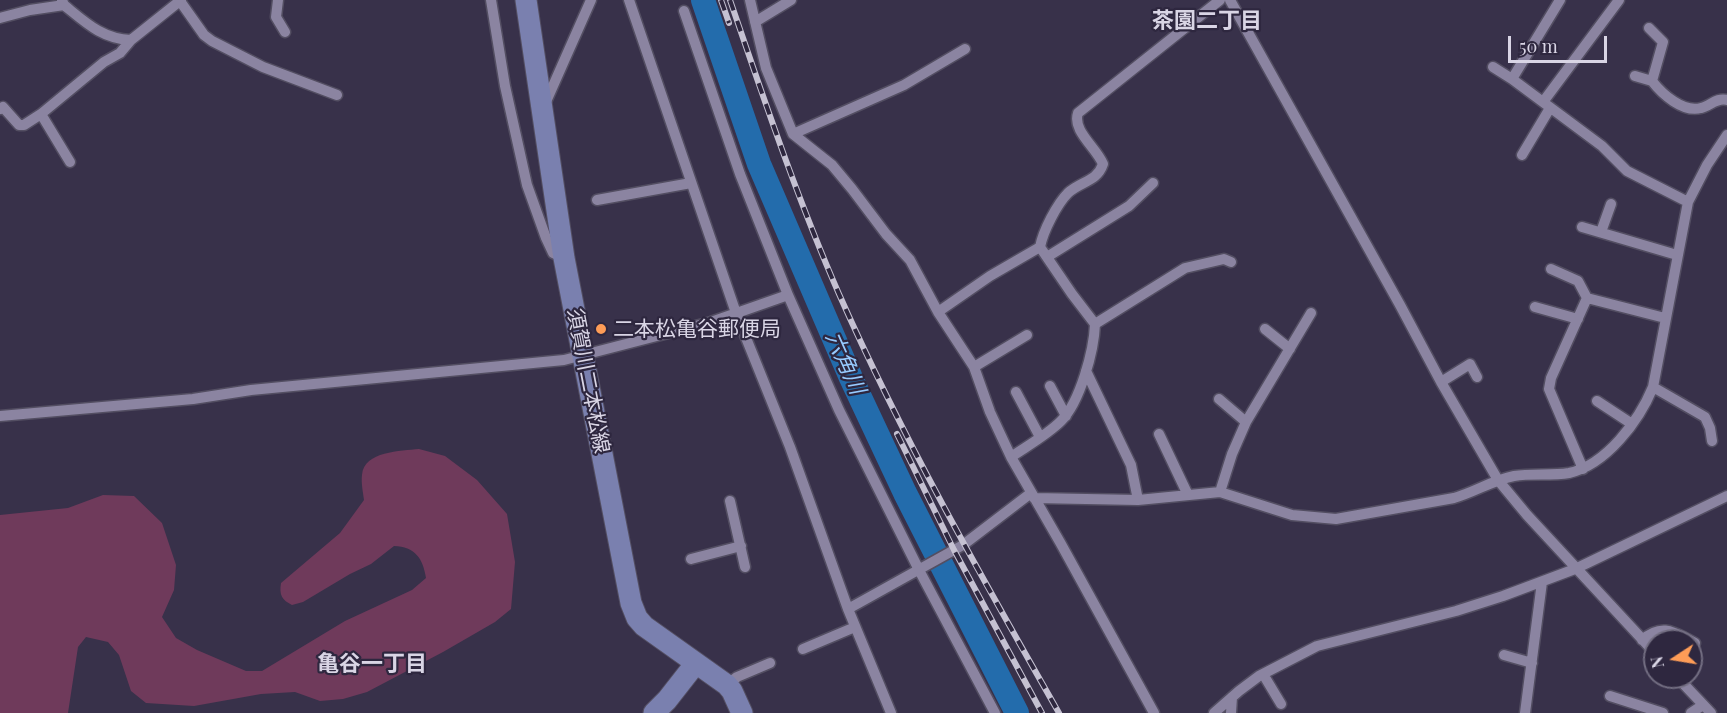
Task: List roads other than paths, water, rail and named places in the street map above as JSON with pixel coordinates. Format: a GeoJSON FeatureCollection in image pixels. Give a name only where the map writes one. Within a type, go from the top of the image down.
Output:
{"type":"FeatureCollection","features":[{"type":"Feature","properties":{"kind":"main road","name":"須賀川二本松線"},"geometry":{"type":"LineString","coordinates":[[526,0],[564,258],[631,603],[644,626],[728,685],[742,713]]}},
{"type":"Feature","properties":{"kind":"main road"},"geometry":{"type":"LineString","coordinates":[[654,713],[696,663]]}},
{"type":"Feature","properties":{"kind":"street"},"geometry":{"type":"LineString","coordinates":[[0,109],[3,107],[19,125],[24,125],[41,114],[104,62],[120,53],[131,40],[181,0],[204,34],[212,41],[263,68],[337,95]]}},
{"type":"Feature","properties":{"kind":"street"},"geometry":{"type":"LineString","coordinates":[[278,0],[276,17],[285,32]]}},
{"type":"Feature","properties":{"kind":"street"},"geometry":{"type":"LineString","coordinates":[[491,0],[505,86],[527,185],[553,253],[564,258]]}},
{"type":"Feature","properties":{"kind":"street"},"geometry":{"type":"LineString","coordinates":[[543,107],[591,0]]}},
{"type":"Feature","properties":{"kind":"street"},"geometry":{"type":"LineString","coordinates":[[629,0],[736,313],[790,447],[848,609],[891,713]]}},
{"type":"Feature","properties":{"kind":"street"},"geometry":{"type":"LineString","coordinates":[[750,0],[766,68],[793,134],[832,165],[886,234],[910,260],[938,312],[974,367],[990,412],[1011,457],[1062,543],[1154,713]]}},
{"type":"Feature","properties":{"kind":"street"},"geometry":{"type":"LineString","coordinates":[[754,22],[791,0]]}},
{"type":"Feature","properties":{"kind":"street"},"geometry":{"type":"LineString","coordinates":[[1011,457],[1060,423],[1066,416],[1079,390],[1094,346],[1095,324],[1040,247],[1042,235],[1068,193],[1100,173],[1103,164],[1077,125],[1078,113],[1220,0]]}},
{"type":"Feature","properties":{"kind":"street"},"geometry":{"type":"LineString","coordinates":[[1230,0],[1441,382],[1498,480],[1575,569],[1642,640]]}},
{"type":"Feature","properties":{"kind":"street"},"geometry":{"type":"LineString","coordinates":[[1512,79],[1560,0]]}},
{"type":"Feature","properties":{"kind":"street"},"geometry":{"type":"LineString","coordinates":[[1522,155],[1547,105],[1619,0]]}},
{"type":"Feature","properties":{"kind":"street"},"geometry":{"type":"LineString","coordinates":[[0,18],[63,3],[93,29],[114,38],[131,40]]}},
{"type":"Feature","properties":{"kind":"street"},"geometry":{"type":"LineString","coordinates":[[684,11],[740,174],[788,295],[839,410],[919,570],[995,713]]}},
{"type":"Feature","properties":{"kind":"street"},"geometry":{"type":"LineString","coordinates":[[1649,28],[1663,42],[1652,81]]}},
{"type":"Feature","properties":{"kind":"street"},"geometry":{"type":"LineString","coordinates":[[793,134],[904,85],[965,49]]}},
{"type":"Feature","properties":{"kind":"street"},"geometry":{"type":"LineString","coordinates":[[1493,68],[1512,79],[1602,146],[1627,171],[1688,202]]}},
{"type":"Feature","properties":{"kind":"street"},"geometry":{"type":"LineString","coordinates":[[1635,76],[1652,81],[1667,96],[1690,108],[1700,109],[1721,98],[1727,100]]}},
{"type":"Feature","properties":{"kind":"street"},"geometry":{"type":"LineString","coordinates":[[41,114],[70,162]]}},
{"type":"Feature","properties":{"kind":"street"},"geometry":{"type":"LineString","coordinates":[[848,609],[970,540],[1033,495],[1138,500],[1220,492],[1292,515],[1336,519],[1454,498],[1498,480],[1528,474],[1567,473],[1583,469],[1604,455],[1632,424],[1653,387],[1688,202],[1707,165],[1727,135]]}},
{"type":"Feature","properties":{"kind":"street"},"geometry":{"type":"LineString","coordinates":[[597,200],[691,183]]}},
{"type":"Feature","properties":{"kind":"street"},"geometry":{"type":"LineString","coordinates":[[1047,257],[1129,206],[1153,183]]}},
{"type":"Feature","properties":{"kind":"street"},"geometry":{"type":"LineString","coordinates":[[1601,232],[1611,204]]}},
{"type":"Feature","properties":{"kind":"street"},"geometry":{"type":"LineString","coordinates":[[1582,227],[1677,255]]}},
{"type":"Feature","properties":{"kind":"street"},"geometry":{"type":"LineString","coordinates":[[938,312],[990,276],[1040,247]]}},
{"type":"Feature","properties":{"kind":"street"},"geometry":{"type":"LineString","coordinates":[[1095,324],[1185,268],[1224,259],[1232,262]]}},
{"type":"Feature","properties":{"kind":"street"},"geometry":{"type":"LineString","coordinates":[[1551,269],[1578,281],[1587,298],[1665,318]]}},
{"type":"Feature","properties":{"kind":"street"},"geometry":{"type":"LineString","coordinates":[[0,416],[193,399],[251,390],[564,360],[711,322],[788,295]]}},
{"type":"Feature","properties":{"kind":"street"},"geometry":{"type":"LineString","coordinates":[[1583,469],[1549,389],[1551,378],[1587,298]]}},
{"type":"Feature","properties":{"kind":"street"},"geometry":{"type":"LineString","coordinates":[[1535,307],[1578,319]]}},
{"type":"Feature","properties":{"kind":"street"},"geometry":{"type":"LineString","coordinates":[[1220,492],[1232,454],[1246,422],[1311,313]]}},
{"type":"Feature","properties":{"kind":"street"},"geometry":{"type":"LineString","coordinates":[[1265,329],[1290,349]]}},
{"type":"Feature","properties":{"kind":"street"},"geometry":{"type":"LineString","coordinates":[[974,367],[1027,335]]}},
{"type":"Feature","properties":{"kind":"street"},"geometry":{"type":"LineString","coordinates":[[1441,382],[1470,364],[1477,377]]}},
{"type":"Feature","properties":{"kind":"street"},"geometry":{"type":"LineString","coordinates":[[1086,371],[1131,465],[1138,500]]}},
{"type":"Feature","properties":{"kind":"street"},"geometry":{"type":"LineString","coordinates":[[1050,386],[1066,416]]}},
{"type":"Feature","properties":{"kind":"street"},"geometry":{"type":"LineString","coordinates":[[1653,387],[1705,417],[1712,441]]}},
{"type":"Feature","properties":{"kind":"street"},"geometry":{"type":"LineString","coordinates":[[1016,392],[1040,436]]}},
{"type":"Feature","properties":{"kind":"street"},"geometry":{"type":"LineString","coordinates":[[1219,399],[1246,422]]}},
{"type":"Feature","properties":{"kind":"street"},"geometry":{"type":"LineString","coordinates":[[1597,401],[1632,424]]}},
{"type":"Feature","properties":{"kind":"street"},"geometry":{"type":"LineString","coordinates":[[1159,434],[1188,495]]}},
{"type":"Feature","properties":{"kind":"street"},"geometry":{"type":"LineString","coordinates":[[1214,713],[1263,674],[1317,646],[1456,611],[1542,582],[1575,569],[1727,496]]}},
{"type":"Feature","properties":{"kind":"street"},"geometry":{"type":"LineString","coordinates":[[730,501],[745,567]]}},
{"type":"Feature","properties":{"kind":"street"},"geometry":{"type":"LineString","coordinates":[[691,559],[741,546]]}},
{"type":"Feature","properties":{"kind":"street"},"geometry":{"type":"LineString","coordinates":[[1525,713],[1542,582]]}},
{"type":"Feature","properties":{"kind":"street"},"geometry":{"type":"LineString","coordinates":[[803,649],[855,627]]}},
{"type":"Feature","properties":{"kind":"street"},"geometry":{"type":"LineString","coordinates":[[1504,655],[1532,663]]}},
{"type":"Feature","properties":{"kind":"street"},"geometry":{"type":"LineString","coordinates":[[728,685],[737,677],[770,663]]}},
{"type":"Feature","properties":{"kind":"street"},"geometry":{"type":"LineString","coordinates":[[1263,674],[1281,704]]}},
{"type":"Feature","properties":{"kind":"street"},"geometry":{"type":"LineString","coordinates":[[1688,689],[1707,709],[1691,713]]}},
{"type":"Feature","properties":{"kind":"street"},"geometry":{"type":"LineString","coordinates":[[1610,696],[1663,713]]}},
{"type":"Feature","properties":{"kind":"street"},"geometry":{"type":"LineString","coordinates":[[1231,713],[1232,697]]}},
{"type":"Feature","properties":{"kind":"waterway","name":"六角川"},"geometry":{"type":"LineString","coordinates":[[703,0],[759,164],[851,378],[905,493],[1017,713]]}},
{"type":"Feature","properties":{"kind":"railway"},"geometry":{"type":"LineString","coordinates":[[721,0],[729,23]]}},
{"type":"Feature","properties":{"kind":"railway"},"geometry":{"type":"LineString","coordinates":[[730,0],[809,221],[839,294],[916,454],[1059,713]]}},
{"type":"Feature","properties":{"kind":"railway"},"geometry":{"type":"LineString","coordinates":[[897,434],[954,550],[1042,713]]}},
{"type":"Feature","properties":{"kind":"place","name":"二本松亀谷郵便局"},"geometry":{"type":"Point","coordinates":[601,329]}},
{"type":"Feature","properties":{"kind":"district","name":"茶園二丁目"},"geometry":{"type":"Point","coordinates":[1207,21]}},
{"type":"Feature","properties":{"kind":"district","name":"亀谷一丁目"},"geometry":{"type":"Point","coordinates":[372,664]}}]}
